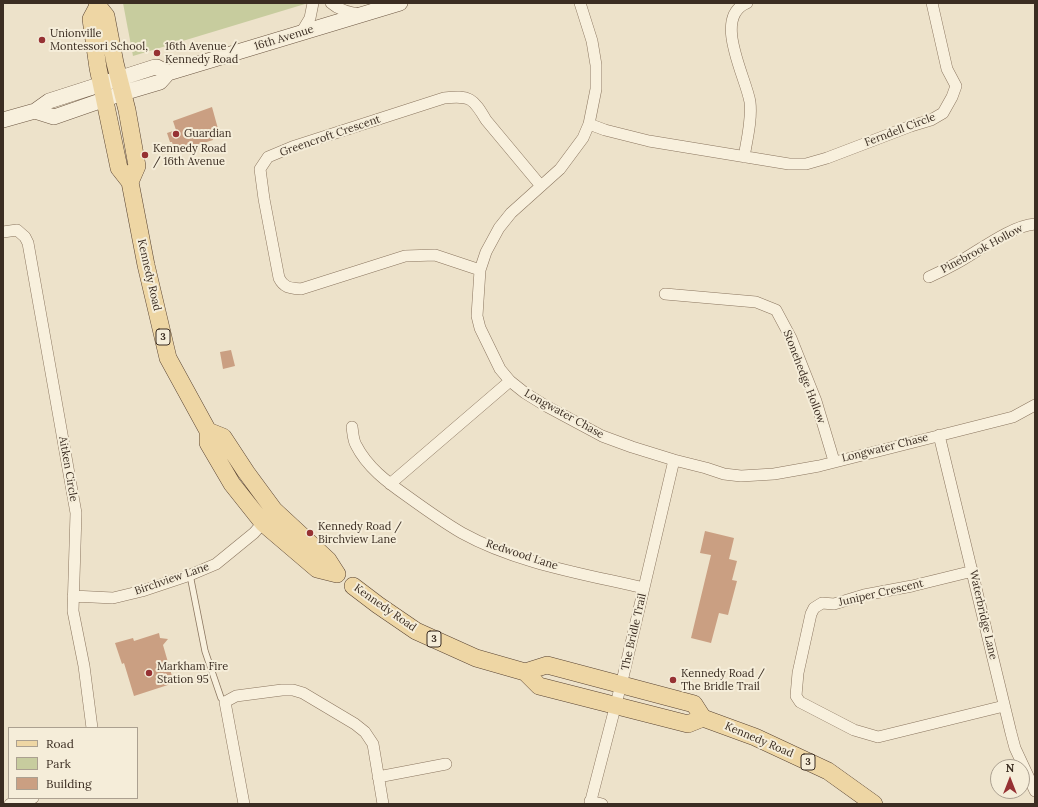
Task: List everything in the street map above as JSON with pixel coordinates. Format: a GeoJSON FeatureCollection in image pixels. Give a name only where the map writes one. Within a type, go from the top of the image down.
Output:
{"type":"FeatureCollection","features":[{"type":"Feature","properties":{"kind":"main road","name":"16th Avenue"},"geometry":{"type":"LineString","coordinates":[[3,120],[35,111],[49,101],[103,92],[121,85],[160,82],[168,73],[400,3]]}},
{"type":"Feature","properties":{"kind":"main road","name":"Kennedy Road"},"geometry":{"type":"LineString","coordinates":[[97,4],[106,16],[137,166],[130,182]]}},
{"type":"Feature","properties":{"kind":"main road","name":"Kennedy Road"},"geometry":{"type":"LineString","coordinates":[[97,4],[91,19],[98,68],[119,168],[130,182],[146,265],[168,358],[208,431],[208,443],[232,484],[263,523],[317,569],[337,574]]}},
{"type":"Feature","properties":{"kind":"main road","name":"Kennedy Road"},"geometry":{"type":"LineString","coordinates":[[208,431],[223,437],[274,510],[328,560],[337,574],[378,605],[416,630],[476,658],[525,672],[539,686],[688,724],[703,718],[755,736],[828,772],[874,804]]}},
{"type":"Feature","properties":{"kind":"main road"},"geometry":{"type":"LineString","coordinates":[[525,672],[547,665],[694,704],[703,718]]}},
{"type":"Feature","properties":{"kind":"street"},"geometry":{"type":"LineString","coordinates":[[301,33],[310,18],[313,3]]}},
{"type":"Feature","properties":{"kind":"street"},"geometry":{"type":"LineString","coordinates":[[331,3],[337,8],[352,13],[364,14]]}},
{"type":"Feature","properties":{"kind":"street","name":"Longwater Chase"},"geometry":{"type":"LineString","coordinates":[[580,3],[592,41],[596,65],[596,89],[589,124],[583,138],[560,170],[511,213],[498,228],[486,252],[480,270],[477,316],[480,328],[500,369],[510,381],[525,394],[602,436],[674,460],[724,474],[744,476],[779,473],[819,466],[1013,417],[1035,405]]}},
{"type":"Feature","properties":{"kind":"street"},"geometry":{"type":"LineString","coordinates":[[744,157],[749,127],[750,103],[746,85],[733,49],[732,16],[738,8],[747,3]]}},
{"type":"Feature","properties":{"kind":"street","name":"Ferndell Circle"},"geometry":{"type":"LineString","coordinates":[[589,124],[605,130],[649,141],[789,164],[806,164],[827,158],[911,126],[931,120],[943,113],[956,86],[947,69],[932,3]]}},
{"type":"Feature","properties":{"kind":"street","name":"Greencroft Crescent"},"geometry":{"type":"LineString","coordinates":[[480,270],[435,255],[405,256],[372,268],[330,279],[301,289],[290,288],[282,284],[279,278],[264,199],[260,169],[268,158],[292,148],[444,98],[465,97],[471,100],[478,108],[486,120],[541,186]]}},
{"type":"Feature","properties":{"kind":"street","name":"Pinebrook Hollow"},"geometry":{"type":"LineString","coordinates":[[929,278],[958,263],[1017,228],[1035,224]]}},
{"type":"Feature","properties":{"kind":"street","name":"Aitken Circle"},"geometry":{"type":"LineString","coordinates":[[3,232],[8,230],[17,230],[25,236],[28,242],[76,513],[73,610],[84,666],[92,727]]}},
{"type":"Feature","properties":{"kind":"street","name":"Stonehedge Hollow"},"geometry":{"type":"LineString","coordinates":[[665,294],[756,302],[776,310],[792,338],[816,401],[834,461]]}},
{"type":"Feature","properties":{"kind":"street"},"geometry":{"type":"LineString","coordinates":[[390,484],[510,381]]}},
{"type":"Feature","properties":{"kind":"street","name":"Redwood Lane"},"geometry":{"type":"LineString","coordinates":[[352,427],[355,444],[377,473],[428,512],[462,533],[496,549],[531,560],[644,588]]}},
{"type":"Feature","properties":{"kind":"street","name":"Waterbridge Lane"},"geometry":{"type":"LineString","coordinates":[[939,435],[1015,748],[1035,791]]}},
{"type":"Feature","properties":{"kind":"street","name":"The Bridle Trail"},"geometry":{"type":"LineString","coordinates":[[590,802],[621,685],[674,460]]}},
{"type":"Feature","properties":{"kind":"street","name":"Birchview Lane"},"geometry":{"type":"LineString","coordinates":[[73,596],[113,598],[142,591],[190,575],[216,564],[254,534],[274,510]]}},
{"type":"Feature","properties":{"kind":"street","name":"Juniper Crescent"},"geometry":{"type":"LineString","coordinates":[[972,571],[912,586],[864,595],[834,604],[822,603],[814,608],[811,614],[798,673],[796,696],[800,702],[854,730],[878,736],[1004,706]]}},
{"type":"Feature","properties":{"kind":"street"},"geometry":{"type":"LineString","coordinates":[[244,804],[225,702],[236,696],[282,690],[293,690],[303,693],[355,724],[365,732],[373,744],[383,804]]}},
{"type":"Feature","properties":{"kind":"street"},"geometry":{"type":"LineString","coordinates":[[378,777],[446,764]]}},
{"type":"Feature","properties":{"kind":"street"},"geometry":{"type":"LineString","coordinates":[[10,804],[29,799]]}},
{"type":"Feature","properties":{"kind":"street"},"geometry":{"type":"LineString","coordinates":[[590,802],[602,804]]}},
{"type":"Feature","properties":{"kind":"lane"},"geometry":{"type":"LineString","coordinates":[[190,575],[205,652],[221,698],[225,702]]}},
{"type":"Feature","properties":{"kind":"green space"},"geometry":{"type":"Polygon","coordinates":[[[123,3],[305,3],[305,4],[133,56],[123,3]]]}},
{"type":"Feature","properties":{"kind":"building"},"geometry":{"type":"Polygon","coordinates":[[[212,107],[220,136],[212,138],[213,140],[182,150],[181,148],[175,151],[167,133],[176,130],[173,121],[212,107]]]}},
{"type":"Feature","properties":{"kind":"building"},"geometry":{"type":"Polygon","coordinates":[[[231,350],[235,366],[223,369],[220,352],[231,350]]]}},
{"type":"Feature","properties":{"kind":"building"},"geometry":{"type":"Polygon","coordinates":[[[705,531],[734,538],[729,559],[737,561],[732,580],[737,581],[728,615],[719,613],[711,643],[691,638],[711,555],[700,553],[705,531]]]}},
{"type":"Feature","properties":{"kind":"building","name":"Markham Fire Station 95"},"geometry":{"type":"Polygon","coordinates":[[[159,633],[160,638],[168,639],[163,645],[174,683],[134,696],[124,663],[122,664],[115,643],[133,638],[134,641],[159,633]]]}},
{"type":"Feature","properties":{"kind":"place","name":"Unionville Montessori School,"},"geometry":{"type":"Point","coordinates":[42,40]}},
{"type":"Feature","properties":{"kind":"place","name":"16th Avenue / Kennedy Road"},"geometry":{"type":"Point","coordinates":[157,53]}},
{"type":"Feature","properties":{"kind":"place","name":"Guardian"},"geometry":{"type":"Point","coordinates":[176,134]}},
{"type":"Feature","properties":{"kind":"place","name":"Kennedy Road / 16th Avenue"},"geometry":{"type":"Point","coordinates":[145,155]}},
{"type":"Feature","properties":{"kind":"place","name":"Kennedy Road / Birchview Lane"},"geometry":{"type":"Point","coordinates":[310,533]}},
{"type":"Feature","properties":{"kind":"place","name":"Markham Fire Station 95"},"geometry":{"type":"Point","coordinates":[149,673]}},
{"type":"Feature","properties":{"kind":"place","name":"Kennedy Road / The Bridle Trail"},"geometry":{"type":"Point","coordinates":[673,680]}}]}
